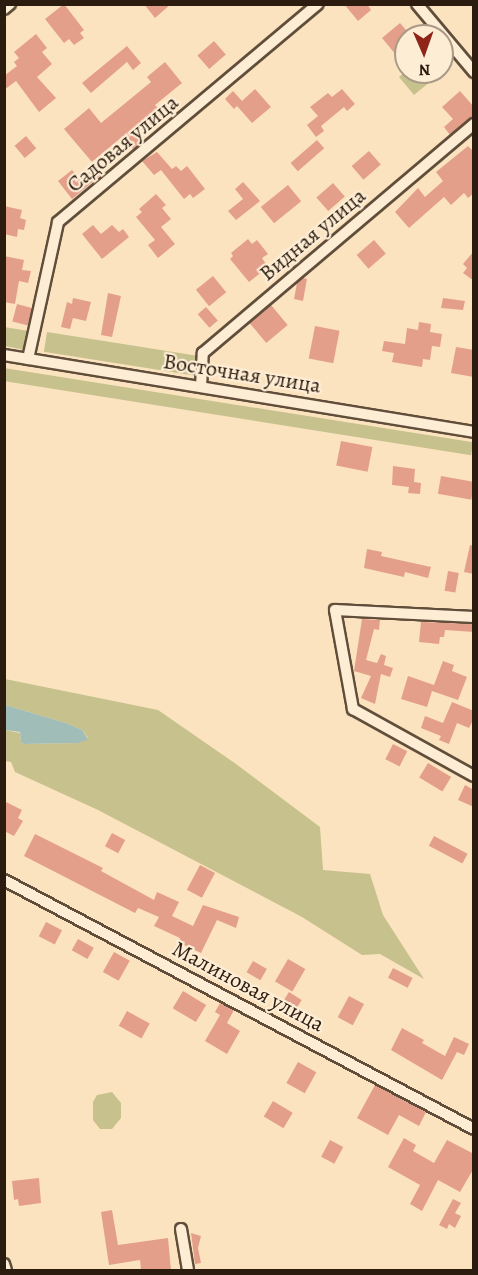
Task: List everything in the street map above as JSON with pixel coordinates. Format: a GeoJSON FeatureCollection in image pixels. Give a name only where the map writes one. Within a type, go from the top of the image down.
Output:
{"type":"FeatureCollection","features":[{"type":"Feature","properties":{"kind":"street"},"geometry":{"type":"LineString","coordinates":[[4,9],[10,4]]}},
{"type":"Feature","properties":{"kind":"street","name":"Садовая улица"},"geometry":{"type":"LineString","coordinates":[[28,359],[58,222],[318,4]]}},
{"type":"Feature","properties":{"kind":"street"},"geometry":{"type":"LineString","coordinates":[[417,4],[474,72]]}},
{"type":"Feature","properties":{"kind":"street","name":"Видная улица"},"geometry":{"type":"LineString","coordinates":[[201,387],[203,354],[474,124]]}},
{"type":"Feature","properties":{"kind":"street","name":"Восточная улица"},"geometry":{"type":"LineString","coordinates":[[4,355],[474,432]]}},
{"type":"Feature","properties":{"kind":"street"},"geometry":{"type":"LineString","coordinates":[[474,617],[335,610],[353,709],[474,776]]}},
{"type":"Feature","properties":{"kind":"street","name":"Малиновая улица"},"geometry":{"type":"LineString","coordinates":[[4,880],[474,1129]]}},
{"type":"Feature","properties":{"kind":"street"},"geometry":{"type":"LineString","coordinates":[[181,1229],[188,1270]]}},
{"type":"Feature","properties":{"kind":"street"},"geometry":{"type":"LineString","coordinates":[[4,1264],[6,1270]]}},
{"type":"Feature","properties":{"kind":"shaded area"},"geometry":{"type":"Polygon","coordinates":[[[405,84],[427,84],[414,95],[405,84]]]}},
{"type":"Feature","properties":{"kind":"shaded area"},"geometry":{"type":"Polygon","coordinates":[[[4,327],[29,331],[25,350],[5,346],[4,327]]]}},
{"type":"Feature","properties":{"kind":"shaded area"},"geometry":{"type":"Polygon","coordinates":[[[47,332],[197,356],[194,376],[44,352],[47,332]]]}},
{"type":"Feature","properties":{"kind":"shaded area"},"geometry":{"type":"Polygon","coordinates":[[[4,368],[473,442],[471,455],[4,381],[4,368]]]}},
{"type":"Feature","properties":{"kind":"shaded area"},"geometry":{"type":"Polygon","coordinates":[[[5,679],[158,710],[236,764],[320,827],[323,870],[370,874],[383,915],[424,979],[380,954],[362,955],[302,917],[98,810],[15,772],[11,762],[5,761],[5,730],[20,733],[21,742],[24,744],[79,743],[88,738],[82,730],[66,723],[5,705],[5,679]]]}},
{"type":"Feature","properties":{"kind":"shaded area"},"geometry":{"type":"Polygon","coordinates":[[[112,1092],[121,1103],[121,1118],[112,1129],[100,1129],[93,1120],[93,1102],[97,1095],[112,1092]]]}},
{"type":"Feature","properties":{"kind":"water"},"geometry":{"type":"Polygon","coordinates":[[[5,705],[66,723],[82,730],[88,739],[79,743],[24,744],[21,742],[20,732],[5,730],[5,705]]]}},
{"type":"Feature","properties":{"kind":"building"},"geometry":{"type":"Polygon","coordinates":[[[64,4],[84,30],[80,33],[84,38],[74,45],[69,39],[64,43],[45,19],[64,4]]]}},
{"type":"Feature","properties":{"kind":"building"},"geometry":{"type":"Polygon","coordinates":[[[144,4],[171,4],[155,18],[144,4]]]}},
{"type":"Feature","properties":{"kind":"building"},"geometry":{"type":"Polygon","coordinates":[[[344,4],[367,4],[371,10],[358,21],[344,4]]]}},
{"type":"Feature","properties":{"kind":"building"},"geometry":{"type":"Polygon","coordinates":[[[394,28],[394,53],[382,38],[394,28]]]}},
{"type":"Feature","properties":{"kind":"building"},"geometry":{"type":"Polygon","coordinates":[[[36,34],[47,48],[42,52],[52,64],[37,77],[56,98],[39,112],[16,81],[4,90],[4,76],[17,66],[14,62],[19,58],[14,52],[36,34]]]}},
{"type":"Feature","properties":{"kind":"building"},"geometry":{"type":"Polygon","coordinates":[[[214,41],[226,55],[209,69],[197,55],[214,41]]]}},
{"type":"Feature","properties":{"kind":"building"},"geometry":{"type":"Polygon","coordinates":[[[127,46],[141,63],[133,70],[127,62],[91,93],[82,83],[127,46]]]}},
{"type":"Feature","properties":{"kind":"building"},"geometry":{"type":"Polygon","coordinates":[[[165,62],[182,83],[155,105],[165,116],[151,127],[146,120],[132,131],[141,142],[133,149],[123,136],[92,162],[64,129],[89,108],[101,123],[151,82],[147,77],[165,62]]]}},
{"type":"Feature","properties":{"kind":"building"},"geometry":{"type":"Polygon","coordinates":[[[255,89],[271,107],[252,123],[237,106],[234,109],[225,99],[233,91],[242,101],[255,89]]]}},
{"type":"Feature","properties":{"kind":"building"},"geometry":{"type":"Polygon","coordinates":[[[342,89],[355,104],[347,111],[344,107],[321,126],[324,131],[316,137],[307,125],[318,116],[310,107],[328,93],[332,97],[342,89]]]}},
{"type":"Feature","properties":{"kind":"building"},"geometry":{"type":"Polygon","coordinates":[[[460,91],[474,107],[474,117],[450,135],[444,127],[453,119],[442,107],[460,91]]]}},
{"type":"Feature","properties":{"kind":"building"},"geometry":{"type":"Polygon","coordinates":[[[26,136],[36,148],[25,158],[15,146],[26,136]]]}},
{"type":"Feature","properties":{"kind":"building"},"geometry":{"type":"Polygon","coordinates":[[[317,140],[324,148],[298,171],[291,163],[317,140]]]}},
{"type":"Feature","properties":{"kind":"building"},"geometry":{"type":"Polygon","coordinates":[[[468,146],[474,152],[474,193],[468,198],[464,193],[451,205],[444,197],[409,228],[395,212],[418,188],[425,197],[443,181],[436,172],[468,146]]]}},
{"type":"Feature","properties":{"kind":"building"},"geometry":{"type":"Polygon","coordinates":[[[369,151],[381,165],[363,180],[352,166],[369,151]]]}},
{"type":"Feature","properties":{"kind":"building"},"geometry":{"type":"Polygon","coordinates":[[[157,152],[172,169],[176,166],[181,171],[187,166],[205,189],[193,198],[190,194],[184,199],[161,170],[154,175],[142,161],[157,152]]]}},
{"type":"Feature","properties":{"kind":"building"},"geometry":{"type":"Polygon","coordinates":[[[92,165],[101,175],[72,199],[58,181],[72,170],[78,177],[92,165]]]}},
{"type":"Feature","properties":{"kind":"building"},"geometry":{"type":"Polygon","coordinates":[[[243,182],[260,201],[236,220],[228,211],[243,199],[235,189],[243,182]]]}},
{"type":"Feature","properties":{"kind":"building"},"geometry":{"type":"Polygon","coordinates":[[[333,183],[345,197],[328,211],[316,197],[333,183]]]}},
{"type":"Feature","properties":{"kind":"building"},"geometry":{"type":"Polygon","coordinates":[[[288,185],[301,201],[274,223],[261,207],[288,185]]]}},
{"type":"Feature","properties":{"kind":"building"},"geometry":{"type":"Polygon","coordinates":[[[156,194],[166,205],[162,208],[171,219],[161,227],[175,244],[158,258],[148,245],[155,240],[136,217],[142,212],[139,209],[156,194]]]}},
{"type":"Feature","properties":{"kind":"building"},"geometry":{"type":"Polygon","coordinates":[[[4,206],[22,210],[20,218],[26,220],[24,230],[18,229],[17,237],[4,234],[4,206]]]}},
{"type":"Feature","properties":{"kind":"building"},"geometry":{"type":"Polygon","coordinates":[[[93,225],[101,234],[112,225],[119,232],[123,229],[129,237],[102,259],[82,234],[93,225]]]}},
{"type":"Feature","properties":{"kind":"building"},"geometry":{"type":"Polygon","coordinates":[[[248,239],[252,244],[257,240],[268,254],[262,258],[268,267],[249,282],[230,259],[233,256],[231,253],[248,239]]]}},
{"type":"Feature","properties":{"kind":"building"},"geometry":{"type":"Polygon","coordinates":[[[374,240],[386,254],[368,269],[357,255],[374,240]]]}},
{"type":"Feature","properties":{"kind":"building"},"geometry":{"type":"Polygon","coordinates":[[[474,251],[474,281],[463,273],[467,268],[463,264],[474,251]]]}},
{"type":"Feature","properties":{"kind":"building"},"geometry":{"type":"Polygon","coordinates":[[[4,256],[24,260],[22,270],[31,271],[28,283],[19,281],[15,304],[4,302],[4,256]]]}},
{"type":"Feature","properties":{"kind":"building"},"geometry":{"type":"Polygon","coordinates":[[[213,276],[226,292],[209,306],[196,290],[213,276]]]}},
{"type":"Feature","properties":{"kind":"building"},"geometry":{"type":"Polygon","coordinates":[[[303,278],[307,279],[303,301],[294,299],[297,283],[303,278]]]}},
{"type":"Feature","properties":{"kind":"building"},"geometry":{"type":"Polygon","coordinates":[[[108,293],[121,296],[112,337],[101,335],[108,293]]]}},
{"type":"Feature","properties":{"kind":"building"},"geometry":{"type":"Polygon","coordinates":[[[73,298],[91,302],[86,321],[73,318],[70,329],[61,327],[67,302],[72,304],[73,298]]]}},
{"type":"Feature","properties":{"kind":"building"},"geometry":{"type":"Polygon","coordinates":[[[443,298],[465,301],[463,310],[441,308],[443,298]]]}},
{"type":"Feature","properties":{"kind":"building"},"geometry":{"type":"Polygon","coordinates":[[[17,304],[32,308],[28,326],[12,321],[17,304]]]}},
{"type":"Feature","properties":{"kind":"building"},"geometry":{"type":"Polygon","coordinates":[[[271,305],[288,325],[266,343],[250,323],[271,305]]]}},
{"type":"Feature","properties":{"kind":"building"},"geometry":{"type":"Polygon","coordinates":[[[206,307],[218,321],[210,328],[198,314],[206,307]]]}},
{"type":"Feature","properties":{"kind":"building"},"geometry":{"type":"Polygon","coordinates":[[[419,322],[431,324],[430,332],[442,334],[440,347],[432,346],[430,360],[423,359],[422,367],[392,362],[394,353],[382,351],[384,341],[405,344],[407,328],[418,330],[419,322]]]}},
{"type":"Feature","properties":{"kind":"building"},"geometry":{"type":"Polygon","coordinates":[[[315,326],[340,331],[333,363],[309,358],[315,326]]]}},
{"type":"Feature","properties":{"kind":"building"},"geometry":{"type":"Polygon","coordinates":[[[456,347],[474,350],[474,377],[451,373],[456,347]]]}},
{"type":"Feature","properties":{"kind":"building"},"geometry":{"type":"Polygon","coordinates":[[[341,441],[372,447],[368,472],[336,466],[341,441]]]}},
{"type":"Feature","properties":{"kind":"building"},"geometry":{"type":"Polygon","coordinates":[[[393,466],[415,469],[414,482],[421,483],[420,494],[408,493],[409,487],[392,485],[393,466]]]}},
{"type":"Feature","properties":{"kind":"building"},"geometry":{"type":"Polygon","coordinates":[[[441,476],[474,482],[471,500],[438,494],[441,476]]]}},
{"type":"Feature","properties":{"kind":"building"},"geometry":{"type":"Polygon","coordinates":[[[470,545],[474,546],[474,574],[464,572],[470,545]]]}},
{"type":"Feature","properties":{"kind":"building"},"geometry":{"type":"Polygon","coordinates":[[[367,549],[382,552],[381,556],[431,567],[428,578],[405,572],[404,577],[364,568],[367,549]]]}},
{"type":"Feature","properties":{"kind":"building"},"geometry":{"type":"Polygon","coordinates":[[[448,571],[459,573],[455,593],[445,591],[448,571]]]}},
{"type":"Feature","properties":{"kind":"building"},"geometry":{"type":"Polygon","coordinates":[[[362,619],[380,620],[379,630],[374,629],[366,660],[377,663],[381,654],[386,656],[384,665],[393,668],[390,677],[381,674],[375,704],[361,698],[371,676],[354,671],[362,619]]]}},
{"type":"Feature","properties":{"kind":"building"},"geometry":{"type":"Polygon","coordinates":[[[421,622],[474,624],[474,632],[445,630],[444,637],[440,637],[439,644],[419,642],[421,622]]]}},
{"type":"Feature","properties":{"kind":"building"},"geometry":{"type":"Polygon","coordinates":[[[443,661],[454,665],[452,671],[467,677],[458,700],[432,691],[427,707],[401,699],[408,676],[434,685],[443,661]]]}},
{"type":"Feature","properties":{"kind":"building"},"geometry":{"type":"Polygon","coordinates":[[[452,702],[474,711],[474,718],[469,728],[457,723],[449,744],[439,740],[441,736],[421,728],[425,716],[443,723],[452,702]]]}},
{"type":"Feature","properties":{"kind":"building"},"geometry":{"type":"Polygon","coordinates":[[[393,744],[407,751],[400,766],[385,759],[393,744]]]}},
{"type":"Feature","properties":{"kind":"building"},"geometry":{"type":"Polygon","coordinates":[[[428,763],[451,777],[442,791],[419,778],[428,763]]]}},
{"type":"Feature","properties":{"kind":"building"},"geometry":{"type":"Polygon","coordinates":[[[465,785],[474,790],[474,807],[458,800],[465,785]]]}},
{"type":"Feature","properties":{"kind":"building"},"geometry":{"type":"Polygon","coordinates":[[[4,801],[22,810],[18,818],[23,821],[14,836],[4,831],[4,801]]]}},
{"type":"Feature","properties":{"kind":"building"},"geometry":{"type":"Polygon","coordinates":[[[112,833],[125,840],[118,853],[105,846],[112,833]]]}},
{"type":"Feature","properties":{"kind":"building"},"geometry":{"type":"Polygon","coordinates":[[[35,834],[103,868],[101,871],[154,900],[157,892],[179,902],[172,916],[193,926],[203,905],[239,917],[236,928],[217,920],[201,953],[178,942],[180,938],[154,926],[159,917],[138,908],[135,913],[24,856],[35,834]]]}},
{"type":"Feature","properties":{"kind":"building"},"geometry":{"type":"Polygon","coordinates":[[[434,836],[468,854],[462,864],[429,846],[434,836]]]}},
{"type":"Feature","properties":{"kind":"building"},"geometry":{"type":"Polygon","coordinates":[[[200,865],[215,873],[202,898],[187,890],[200,865]]]}},
{"type":"Feature","properties":{"kind":"building"},"geometry":{"type":"Polygon","coordinates":[[[46,922],[62,930],[55,944],[39,936],[46,922]]]}},
{"type":"Feature","properties":{"kind":"building"},"geometry":{"type":"Polygon","coordinates":[[[78,939],[94,948],[87,959],[72,950],[78,939]]]}},
{"type":"Feature","properties":{"kind":"building"},"geometry":{"type":"Polygon","coordinates":[[[114,952],[130,961],[119,981],[103,972],[114,952]]]}},
{"type":"Feature","properties":{"kind":"building"},"geometry":{"type":"Polygon","coordinates":[[[288,959],[305,969],[292,992],[275,982],[288,959]]]}},
{"type":"Feature","properties":{"kind":"building"},"geometry":{"type":"Polygon","coordinates":[[[253,961],[267,969],[260,980],[246,972],[253,961]]]}},
{"type":"Feature","properties":{"kind":"building"},"geometry":{"type":"Polygon","coordinates":[[[393,968],[413,978],[408,988],[388,978],[393,968]]]}},
{"type":"Feature","properties":{"kind":"building"},"geometry":{"type":"Polygon","coordinates":[[[183,991],[206,1005],[196,1022],[173,1008],[183,991]]]}},
{"type":"Feature","properties":{"kind":"building"},"geometry":{"type":"Polygon","coordinates":[[[289,992],[302,1000],[294,1012],[282,1004],[289,992]]]}},
{"type":"Feature","properties":{"kind":"building"},"geometry":{"type":"Polygon","coordinates":[[[349,996],[364,1004],[353,1025],[338,1017],[349,996]]]}},
{"type":"Feature","properties":{"kind":"building"},"geometry":{"type":"Polygon","coordinates":[[[220,1003],[234,1010],[227,1023],[240,1031],[227,1054],[205,1041],[220,1015],[215,1012],[220,1003]]]}},
{"type":"Feature","properties":{"kind":"building"},"geometry":{"type":"Polygon","coordinates":[[[127,1011],[150,1024],[141,1038],[119,1026],[127,1011]]]}},
{"type":"Feature","properties":{"kind":"building"},"geometry":{"type":"Polygon","coordinates":[[[402,1028],[424,1040],[422,1043],[445,1056],[454,1037],[469,1044],[464,1055],[457,1052],[442,1080],[391,1050],[402,1028]]]}},
{"type":"Feature","properties":{"kind":"building"},"geometry":{"type":"Polygon","coordinates":[[[298,1062],[316,1072],[305,1093],[286,1083],[298,1062]]]}},
{"type":"Feature","properties":{"kind":"building"},"geometry":{"type":"Polygon","coordinates":[[[375,1085],[426,1112],[419,1126],[399,1115],[388,1135],[357,1118],[375,1085]]]}},
{"type":"Feature","properties":{"kind":"building"},"geometry":{"type":"Polygon","coordinates":[[[273,1101],[293,1113],[283,1128],[264,1116],[273,1101]]]}},
{"type":"Feature","properties":{"kind":"building"},"geometry":{"type":"Polygon","coordinates":[[[404,1138],[416,1145],[413,1151],[434,1163],[447,1140],[474,1154],[474,1168],[460,1192],[438,1180],[422,1211],[410,1204],[420,1185],[388,1167],[404,1138]]]}},
{"type":"Feature","properties":{"kind":"building"},"geometry":{"type":"Polygon","coordinates":[[[330,1140],[343,1147],[334,1164],[321,1157],[330,1140]]]}},
{"type":"Feature","properties":{"kind":"building"},"geometry":{"type":"Polygon","coordinates":[[[39,1178],[41,1203],[19,1206],[18,1199],[14,1200],[12,1181],[39,1178]]]}},
{"type":"Feature","properties":{"kind":"building"},"geometry":{"type":"Polygon","coordinates":[[[453,1199],[461,1203],[455,1213],[461,1216],[455,1228],[449,1224],[447,1229],[439,1225],[453,1199]]]}},
{"type":"Feature","properties":{"kind":"building"},"geometry":{"type":"Polygon","coordinates":[[[112,1210],[118,1245],[168,1238],[171,1270],[141,1270],[140,1260],[109,1265],[101,1212],[112,1210]]]}},
{"type":"Feature","properties":{"kind":"building"},"geometry":{"type":"Polygon","coordinates":[[[191,1233],[201,1236],[198,1248],[201,1263],[195,1264],[191,1233]]]}}]}
